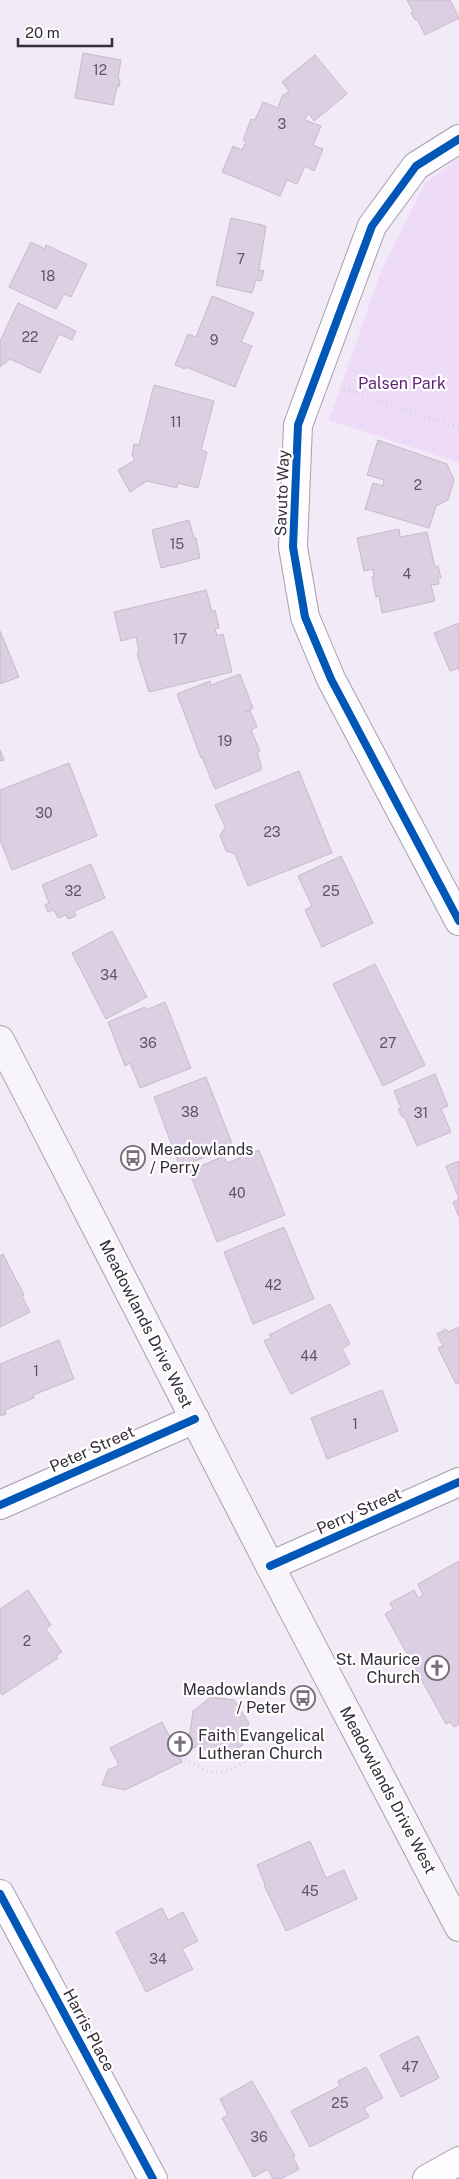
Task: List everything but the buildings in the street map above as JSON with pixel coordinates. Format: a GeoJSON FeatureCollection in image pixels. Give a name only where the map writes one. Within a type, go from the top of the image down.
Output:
{"type":"FeatureCollection","features":[{"type":"Feature","properties":{"kind":"main road","name":"Meadowlands Drive West"},"geometry":{"type":"LineString","coordinates":[[0,1040],[270,1566],[459,1927]]}},
{"type":"Feature","properties":{"kind":"street","name":"Savuto Way"},"geometry":{"type":"LineString","coordinates":[[459,139],[416,166],[372,226],[298,425],[293,547],[305,617],[332,679],[459,921]]}},
{"type":"Feature","properties":{"kind":"street","name":"Peter Street"},"geometry":{"type":"LineString","coordinates":[[0,1505],[195,1419]]}},
{"type":"Feature","properties":{"kind":"street","name":"Perry Street"},"geometry":{"type":"LineString","coordinates":[[270,1566],[459,1482]]}},
{"type":"Feature","properties":{"kind":"street","name":"Harris Place"},"geometry":{"type":"LineString","coordinates":[[0,1894],[153,2179]]}},
{"type":"Feature","properties":{"kind":"street"},"geometry":{"type":"LineString","coordinates":[[427,2179],[459,2161]]}},
{"type":"Feature","properties":{"kind":"path"},"geometry":{"type":"LineString","coordinates":[[315,377],[373,400],[459,428]]}},
{"type":"Feature","properties":{"kind":"path"},"geometry":{"type":"LineString","coordinates":[[185,1759],[209,1773],[230,1770],[310,1726]]}},
{"type":"Feature","properties":{"kind":"green space","name":"Palsen Park"},"geometry":{"type":"Polygon","coordinates":[[[459,158],[459,463],[329,420],[380,274],[425,183],[459,158]]]}},
{"type":"Feature","properties":{"kind":"cycle path"},"geometry":{"type":"LineString","coordinates":[[459,139],[416,166],[372,226],[298,425],[293,547],[305,617],[331,679],[459,921]]}},
{"type":"Feature","properties":{"kind":"cycle path"},"geometry":{"type":"LineString","coordinates":[[0,1505],[195,1419]]}},
{"type":"Feature","properties":{"kind":"cycle path"},"geometry":{"type":"LineString","coordinates":[[270,1566],[459,1482]]}},
{"type":"Feature","properties":{"kind":"cycle path"},"geometry":{"type":"LineString","coordinates":[[0,1894],[153,2179]]}},
{"type":"Feature","properties":{"kind":"place","name":"Meadowlands / Perry"},"geometry":{"type":"Point","coordinates":[133,1158]}},
{"type":"Feature","properties":{"kind":"place","name":"St. Maurice Church"},"geometry":{"type":"Point","coordinates":[437,1668]}},
{"type":"Feature","properties":{"kind":"place","name":"Meadowlands / Peter"},"geometry":{"type":"Point","coordinates":[303,1698]}},
{"type":"Feature","properties":{"kind":"place","name":"Faith Evangelical Lutheran Church"},"geometry":{"type":"Point","coordinates":[180,1744]}}]}
